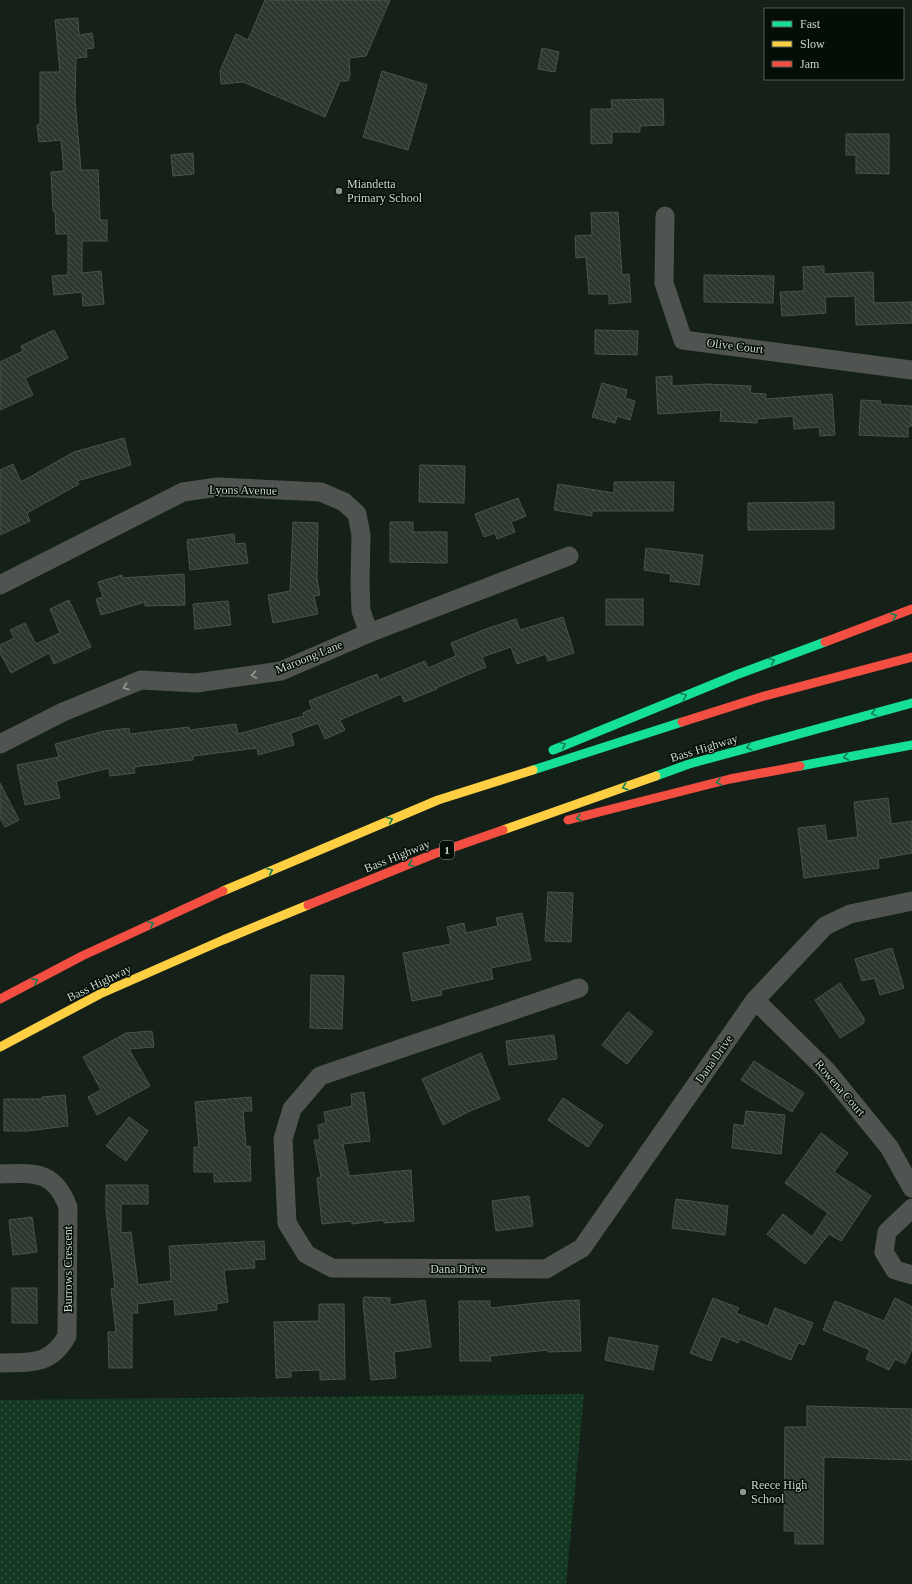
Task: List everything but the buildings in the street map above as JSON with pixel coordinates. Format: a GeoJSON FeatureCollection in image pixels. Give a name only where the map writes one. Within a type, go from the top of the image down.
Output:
{"type":"FeatureCollection","features":[{"type":"Feature","properties":{"kind":"highway"},"geometry":{"type":"LineString","coordinates":[[543,754],[736,675],[912,609]]}},
{"type":"Feature","properties":{"kind":"highway"},"geometry":{"type":"LineString","coordinates":[[438,800],[761,697],[912,657]]}},
{"type":"Feature","properties":{"kind":"highway","name":"Bass Highway"},"geometry":{"type":"LineString","coordinates":[[0,1047],[100,994],[224,940],[434,854],[689,764],[912,702]]}},
{"type":"Feature","properties":{"kind":"highway"},"geometry":{"type":"LineString","coordinates":[[555,824],[730,780],[912,745]]}},
{"type":"Feature","properties":{"kind":"highway"},"geometry":{"type":"LineString","coordinates":[[0,999],[82,956],[191,905],[522,763]]}},
{"type":"Feature","properties":{"kind":"highway"},"geometry":{"type":"LineString","coordinates":[[434,854],[540,827]]}},
{"type":"Feature","properties":{"kind":"street","name":"Olive Court"},"geometry":{"type":"LineString","coordinates":[[665,216],[664,283],[683,340],[912,370]]}},
{"type":"Feature","properties":{"kind":"street","name":"Lyons Avenue"},"geometry":{"type":"LineString","coordinates":[[0,585],[183,492],[218,487],[321,492],[344,502],[357,514],[361,535],[361,611],[369,633]]}},
{"type":"Feature","properties":{"kind":"street","name":"Maroong Lane"},"geometry":{"type":"LineString","coordinates":[[0,744],[63,712],[141,680],[196,683],[281,671],[369,633],[569,556]]}},
{"type":"Feature","properties":{"kind":"street","name":"Dana Drive"},"geometry":{"type":"LineString","coordinates":[[579,988],[320,1076],[292,1109],[283,1139],[287,1223],[306,1254],[332,1268],[546,1269],[582,1248],[755,1000],[825,926],[850,914],[912,901]]}},
{"type":"Feature","properties":{"kind":"street","name":"Rowena Court"},"geometry":{"type":"LineString","coordinates":[[755,1000],[828,1071],[889,1147],[912,1188]]}},
{"type":"Feature","properties":{"kind":"street","name":"Burrows Crescent"},"geometry":{"type":"LineString","coordinates":[[0,1174],[33,1173],[50,1180],[62,1192],[68,1207],[68,1230],[67,1336],[60,1349],[48,1358],[33,1362],[0,1363]]}},
{"type":"Feature","properties":{"kind":"street"},"geometry":{"type":"LineString","coordinates":[[912,1208],[887,1232],[884,1252],[895,1270],[912,1274]]}},
{"type":"Feature","properties":{"kind":"green space"},"geometry":{"type":"Polygon","coordinates":[[[584,1394],[566,1584],[0,1584],[0,1400],[584,1394]]]}},
{"type":"Feature","properties":{"kind":"traffic: fast"},"geometry":{"type":"LineString","coordinates":[[553,750],[736,675],[825,642]]}},
{"type":"Feature","properties":{"kind":"traffic: fast"},"geometry":{"type":"LineString","coordinates":[[656,776],[689,764],[912,703]]}},
{"type":"Feature","properties":{"kind":"traffic: fast"},"geometry":{"type":"LineString","coordinates":[[533,770],[682,722]]}},
{"type":"Feature","properties":{"kind":"traffic: fast"},"geometry":{"type":"LineString","coordinates":[[800,766],[912,745]]}},
{"type":"Feature","properties":{"kind":"traffic: slow"},"geometry":{"type":"LineString","coordinates":[[223,891],[438,800],[533,770]]}},
{"type":"Feature","properties":{"kind":"traffic: slow"},"geometry":{"type":"LineString","coordinates":[[503,830],[656,776]]}},
{"type":"Feature","properties":{"kind":"traffic: slow"},"geometry":{"type":"LineString","coordinates":[[0,1047],[100,994],[223,940],[308,905]]}},
{"type":"Feature","properties":{"kind":"traffic: jam"},"geometry":{"type":"LineString","coordinates":[[825,642],[912,609]]}},
{"type":"Feature","properties":{"kind":"traffic: jam"},"geometry":{"type":"LineString","coordinates":[[682,722],[761,697],[912,657]]}},
{"type":"Feature","properties":{"kind":"traffic: jam"},"geometry":{"type":"LineString","coordinates":[[568,820],[730,779],[800,766]]}},
{"type":"Feature","properties":{"kind":"traffic: jam"},"geometry":{"type":"LineString","coordinates":[[308,905],[434,854],[503,830]]}},
{"type":"Feature","properties":{"kind":"traffic: jam"},"geometry":{"type":"LineString","coordinates":[[0,999],[82,956],[223,891]]}},
{"type":"Feature","properties":{"kind":"place","name":"Miandetta Primary School"},"geometry":{"type":"Point","coordinates":[339,191]}},
{"type":"Feature","properties":{"kind":"place","name":"Reece High School"},"geometry":{"type":"Point","coordinates":[743,1492]}}]}
